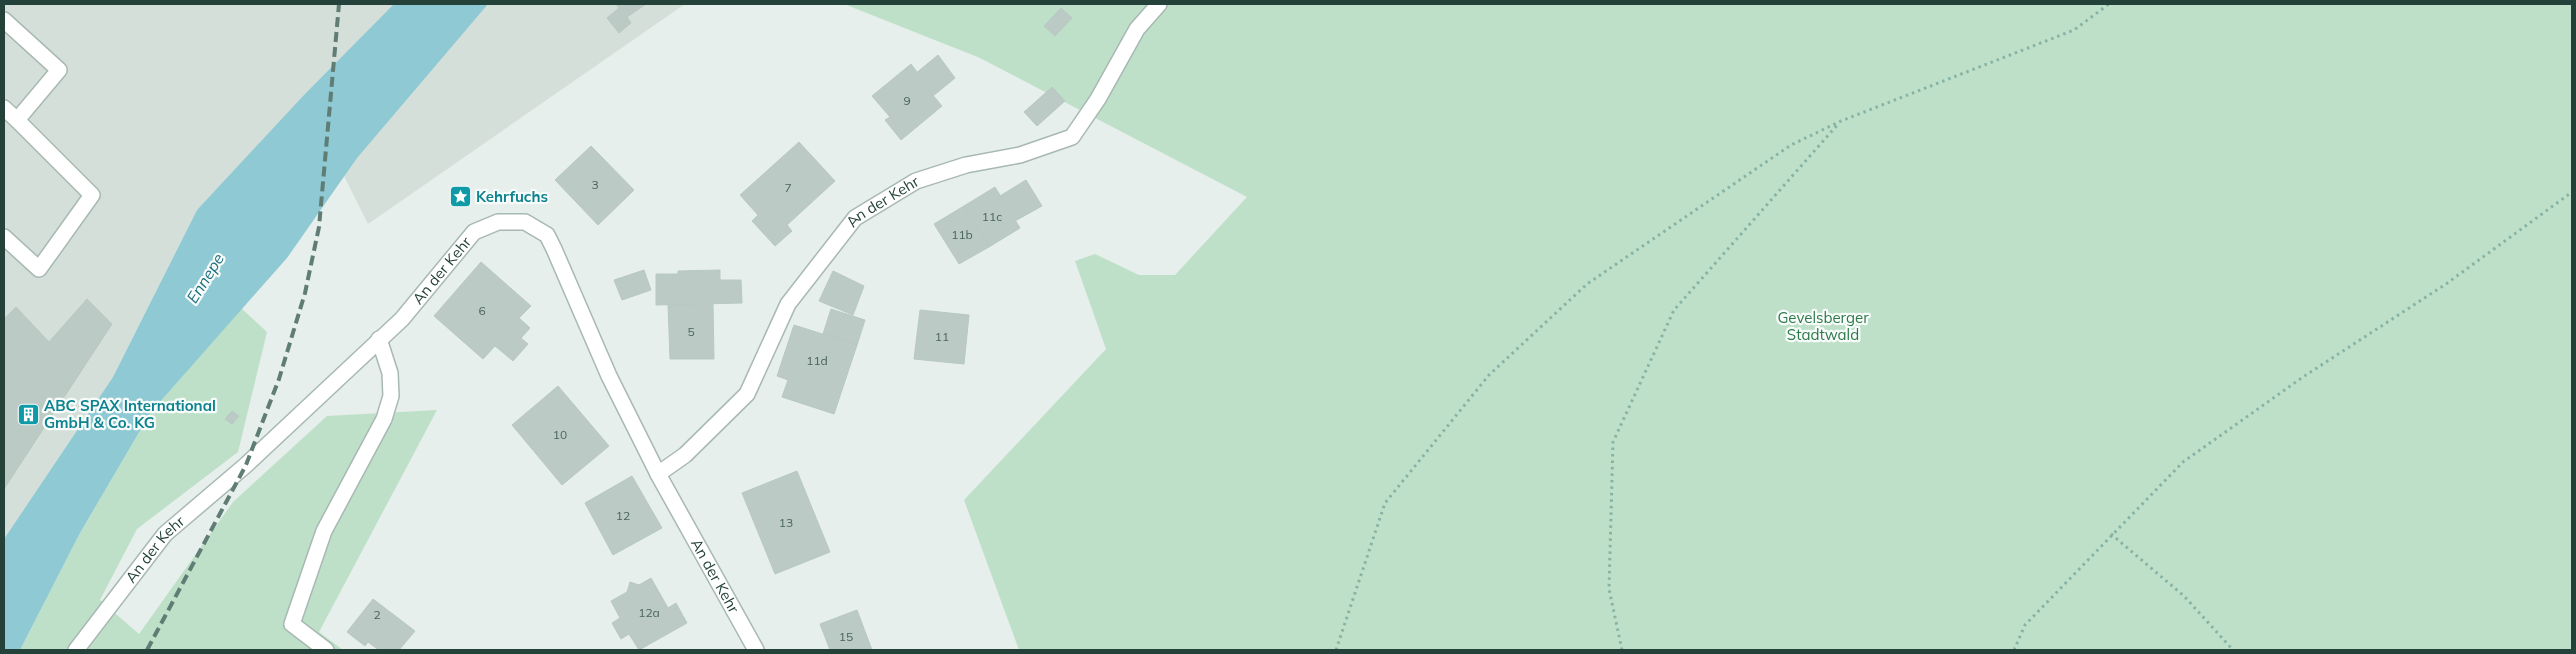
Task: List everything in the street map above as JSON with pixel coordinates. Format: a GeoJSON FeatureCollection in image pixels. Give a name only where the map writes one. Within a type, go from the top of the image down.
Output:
{"type":"FeatureCollection","features":[{"type":"Feature","properties":{"kind":"street","name":"An der Kehr"},"geometry":{"type":"LineString","coordinates":[[658,474],[685,455],[747,394],[788,304],[855,218],[916,181],[966,165],[1020,155],[1072,137],[1098,99],[1137,29],[1160,4]]}},
{"type":"Feature","properties":{"kind":"street"},"geometry":{"type":"LineString","coordinates":[[4,20],[59,70],[17,120]]}},
{"type":"Feature","properties":{"kind":"street"},"geometry":{"type":"LineString","coordinates":[[4,108],[92,195],[39,269],[4,236]]}},
{"type":"Feature","properties":{"kind":"street","name":"An der Kehr"},"geometry":{"type":"LineString","coordinates":[[76,650],[164,534],[246,465],[402,319],[474,232],[498,222],[525,222],[536,227],[546,235],[554,248],[609,376],[658,474],[756,650]]}},
{"type":"Feature","properties":{"kind":"street"},"geometry":{"type":"LineString","coordinates":[[326,650],[292,624],[324,531],[386,411],[391,396],[390,373],[379,340]]}},
{"type":"Feature","properties":{"kind":"path"},"geometry":{"type":"LineString","coordinates":[[1336,650],[1386,503],[1489,375],[1587,284],[1792,145],[1841,121],[2074,30],[2109,4]]}},
{"type":"Feature","properties":{"kind":"path"},"geometry":{"type":"LineString","coordinates":[[1622,650],[1609,589],[1613,442],[1674,310],[1841,121]]}},
{"type":"Feature","properties":{"kind":"path"},"geometry":{"type":"LineString","coordinates":[[2014,650],[2025,625],[2111,534],[2183,462],[2303,377],[2446,284],[2572,192]]}},
{"type":"Feature","properties":{"kind":"path"},"geometry":{"type":"LineString","coordinates":[[2111,534],[2184,596],[2233,650]]}},
{"type":"Feature","properties":{"kind":"shaded area"},"geometry":{"type":"Polygon","coordinates":[[[4,4],[685,4],[368,224],[304,96],[197,210],[113,377],[4,539],[4,4]]]}},
{"type":"Feature","properties":{"kind":"green space","name":"Gevelsberger Stadtwald"},"geometry":{"type":"Polygon","coordinates":[[[844,4],[2572,4],[2572,650],[1019,650],[964,500],[1106,349],[1075,261],[1095,254],[1139,275],[1175,275],[1247,197],[980,58],[844,4]]]}},
{"type":"Feature","properties":{"kind":"green space"},"geometry":{"type":"Polygon","coordinates":[[[241,308],[267,332],[238,452],[137,529],[100,600],[139,634],[233,502],[327,416],[437,410],[319,632],[343,650],[20,650],[80,533],[151,412],[241,308]]]}},
{"type":"Feature","properties":{"kind":"water","name":"Ennepe"},"geometry":{"type":"Polygon","coordinates":[[[394,4],[488,4],[357,158],[287,258],[151,412],[80,533],[20,650],[4,650],[4,539],[113,377],[197,210],[304,95],[394,4]]]}},
{"type":"Feature","properties":{"kind":"building"},"geometry":{"type":"Polygon","coordinates":[[[616,4],[646,4],[627,17],[631,23],[619,33],[607,18],[619,8],[616,4]]]}},
{"type":"Feature","properties":{"kind":"building"},"geometry":{"type":"Polygon","coordinates":[[[1061,8],[1072,18],[1055,36],[1044,26],[1061,8]]]}},
{"type":"Feature","properties":{"kind":"building"},"geometry":{"type":"Polygon","coordinates":[[[938,55],[955,78],[933,96],[915,74],[938,55]]]}},
{"type":"Feature","properties":{"kind":"building"},"geometry":{"type":"Polygon","coordinates":[[[911,64],[917,72],[915,74],[942,106],[901,140],[885,120],[890,117],[872,96],[911,64]]]}},
{"type":"Feature","properties":{"kind":"building"},"geometry":{"type":"Polygon","coordinates":[[[1052,87],[1065,101],[1037,126],[1024,112],[1052,87]]]}},
{"type":"Feature","properties":{"kind":"building"},"geometry":{"type":"Polygon","coordinates":[[[799,142],[835,181],[787,225],[792,231],[775,246],[752,221],[758,215],[740,195],[799,142]]]}},
{"type":"Feature","properties":{"kind":"building"},"geometry":{"type":"Polygon","coordinates":[[[591,146],[634,190],[598,225],[555,180],[591,146]]]}},
{"type":"Feature","properties":{"kind":"building"},"geometry":{"type":"Polygon","coordinates":[[[1026,180],[1042,206],[1015,221],[1000,196],[1026,180]]]}},
{"type":"Feature","properties":{"kind":"building"},"geometry":{"type":"Polygon","coordinates":[[[995,187],[1020,228],[989,247],[964,206],[995,187]]]}},
{"type":"Feature","properties":{"kind":"building"},"geometry":{"type":"Polygon","coordinates":[[[964,206],[989,247],[959,264],[934,224],[964,206]]]}},
{"type":"Feature","properties":{"kind":"building"},"geometry":{"type":"Polygon","coordinates":[[[481,262],[531,306],[519,318],[530,328],[521,338],[528,344],[513,361],[495,346],[483,359],[434,316],[481,262]]]}},
{"type":"Feature","properties":{"kind":"building"},"geometry":{"type":"Polygon","coordinates":[[[644,270],[651,290],[622,300],[614,280],[644,270]]]}},
{"type":"Feature","properties":{"kind":"building"},"geometry":{"type":"Polygon","coordinates":[[[720,270],[720,280],[741,280],[742,303],[656,305],[656,274],[678,274],[678,271],[720,270]]]}},
{"type":"Feature","properties":{"kind":"building"},"geometry":{"type":"Polygon","coordinates":[[[833,271],[864,286],[853,315],[819,301],[833,271]]]}},
{"type":"Feature","properties":{"kind":"building","name":"ABC SPAX International GmbH & Co. KG"},"geometry":{"type":"Polygon","coordinates":[[[87,299],[112,324],[4,489],[4,319],[16,307],[49,342],[87,299]]]}},
{"type":"Feature","properties":{"kind":"building"},"geometry":{"type":"Polygon","coordinates":[[[713,304],[714,359],[670,359],[668,305],[713,304]]]}},
{"type":"Feature","properties":{"kind":"building"},"geometry":{"type":"Polygon","coordinates":[[[831,309],[865,320],[857,345],[823,334],[831,309]]]}},
{"type":"Feature","properties":{"kind":"building"},"geometry":{"type":"Polygon","coordinates":[[[920,310],[969,315],[964,364],[914,359],[920,310]]]}},
{"type":"Feature","properties":{"kind":"building"},"geometry":{"type":"Polygon","coordinates":[[[794,325],[857,345],[834,414],[782,397],[788,380],[777,376],[794,325]]]}},
{"type":"Feature","properties":{"kind":"building"},"geometry":{"type":"Polygon","coordinates":[[[558,386],[609,446],[562,485],[512,425],[558,386]]]}},
{"type":"Feature","properties":{"kind":"building"},"geometry":{"type":"Polygon","coordinates":[[[232,411],[239,416],[232,424],[225,419],[232,411]]]}},
{"type":"Feature","properties":{"kind":"building"},"geometry":{"type":"Polygon","coordinates":[[[797,471],[830,552],[775,574],[742,493],[797,471]]]}},
{"type":"Feature","properties":{"kind":"building"},"geometry":{"type":"Polygon","coordinates":[[[632,476],[662,528],[613,555],[585,503],[632,476]]]}},
{"type":"Feature","properties":{"kind":"building"},"geometry":{"type":"Polygon","coordinates":[[[651,578],[668,608],[676,603],[687,623],[639,650],[629,634],[621,639],[612,623],[620,618],[611,601],[627,592],[630,582],[639,585],[651,578]]]}},
{"type":"Feature","properties":{"kind":"building"},"geometry":{"type":"Polygon","coordinates":[[[373,599],[415,631],[399,650],[379,650],[368,642],[365,646],[347,632],[373,599]]]}},
{"type":"Feature","properties":{"kind":"building"},"geometry":{"type":"Polygon","coordinates":[[[857,610],[872,650],[830,650],[820,624],[857,610]]]}},
{"type":"Feature","properties":{"kind":"railway"},"geometry":{"type":"LineString","coordinates":[[147,650],[246,465],[279,379],[305,293],[319,227],[339,4]]}},
{"type":"Feature","properties":{"kind":"place","name":"Kehrfuchs"},"geometry":{"type":"Point","coordinates":[460,197]}},
{"type":"Feature","properties":{"kind":"place","name":"ABC SPAX International GmbH & Co. KG"},"geometry":{"type":"Point","coordinates":[28,415]}}]}
